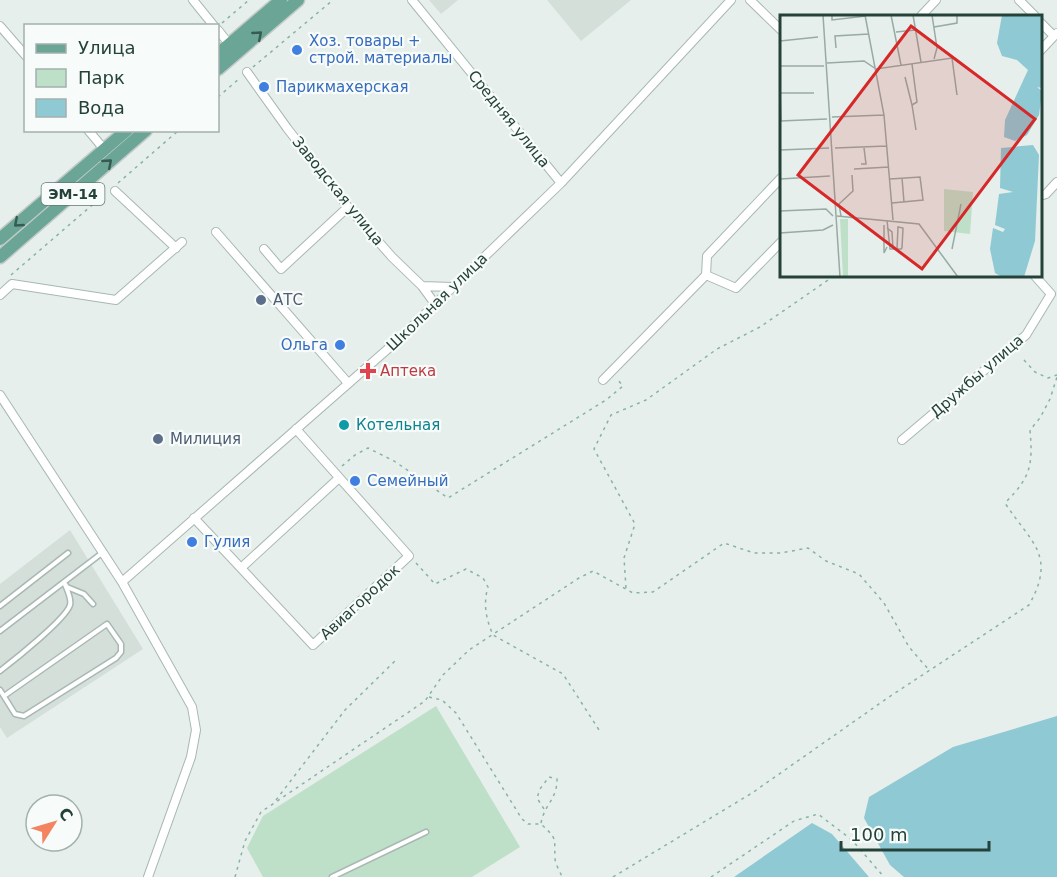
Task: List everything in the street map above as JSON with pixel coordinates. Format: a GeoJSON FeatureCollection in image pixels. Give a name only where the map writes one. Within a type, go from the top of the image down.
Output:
{"type":"FeatureCollection","features":[{"type":"Feature","properties":{"kind":"main road"},"geometry":{"type":"LineString","coordinates":[[219,53],[280,0]]}},
{"type":"Feature","properties":{"kind":"main road"},"geometry":{"type":"LineString","coordinates":[[219,68],[298,0]]}},
{"type":"Feature","properties":{"kind":"main road","name":"ЭМ-14"},"geometry":{"type":"LineString","coordinates":[[0,239],[125,132]]}},
{"type":"Feature","properties":{"kind":"main road","name":"ЭМ-14"},"geometry":{"type":"LineString","coordinates":[[0,257],[144,132]]}},
{"type":"Feature","properties":{"kind":"street"},"geometry":{"type":"LineString","coordinates":[[192,0],[213,24]]}},
{"type":"Feature","properties":{"kind":"street","name":"Средняя улица"},"geometry":{"type":"LineString","coordinates":[[412,0],[561,183]]}},
{"type":"Feature","properties":{"kind":"street","name":"Школьная улица"},"geometry":{"type":"LineString","coordinates":[[122,582],[435,304],[561,183],[731,0]]}},
{"type":"Feature","properties":{"kind":"street"},"geometry":{"type":"LineString","coordinates":[[750,0],[780,29]]}},
{"type":"Feature","properties":{"kind":"street"},"geometry":{"type":"LineString","coordinates":[[922,15],[936,0]]}},
{"type":"Feature","properties":{"kind":"street"},"geometry":{"type":"LineString","coordinates":[[1019,0],[1034,15]]}},
{"type":"Feature","properties":{"kind":"street"},"geometry":{"type":"LineString","coordinates":[[1042,23],[1056,34],[1042,50]]}},
{"type":"Feature","properties":{"kind":"street"},"geometry":{"type":"LineString","coordinates":[[0,26],[24,54]]}},
{"type":"Feature","properties":{"kind":"street"},"geometry":{"type":"LineString","coordinates":[[219,31],[229,44]]}},
{"type":"Feature","properties":{"kind":"street","name":"Заводская улица"},"geometry":{"type":"LineString","coordinates":[[247,72],[286,128],[348,207],[392,257],[422,286],[435,304]]}},
{"type":"Feature","properties":{"kind":"street"},"geometry":{"type":"LineString","coordinates":[[90,132],[104,149]]}},
{"type":"Feature","properties":{"kind":"street"},"geometry":{"type":"LineString","coordinates":[[603,380],[706,275],[707,256],[780,179]]}},
{"type":"Feature","properties":{"kind":"street"},"geometry":{"type":"LineString","coordinates":[[1042,196],[1057,182]]}},
{"type":"Feature","properties":{"kind":"street"},"geometry":{"type":"LineString","coordinates":[[0,295],[12,284],[116,300],[179,245],[113,189]]}},
{"type":"Feature","properties":{"kind":"street"},"geometry":{"type":"LineString","coordinates":[[264,249],[281,269],[348,207]]}},
{"type":"Feature","properties":{"kind":"street"},"geometry":{"type":"LineString","coordinates":[[216,232],[348,383]]}},
{"type":"Feature","properties":{"kind":"street"},"geometry":{"type":"LineString","coordinates":[[706,275],[736,288],[780,243]]}},
{"type":"Feature","properties":{"kind":"street","name":"Дружбы улица"},"geometry":{"type":"LineString","coordinates":[[902,440],[1026,334],[1051,294],[1037,278]]}},
{"type":"Feature","properties":{"kind":"street"},"geometry":{"type":"LineString","coordinates":[[422,286],[452,287]]}},
{"type":"Feature","properties":{"kind":"street"},"geometry":{"type":"LineString","coordinates":[[0,395],[122,582],[192,707],[196,730],[191,757],[148,877]]}},
{"type":"Feature","properties":{"kind":"street","name":"Авиагородок"},"geometry":{"type":"LineString","coordinates":[[194,518],[313,645],[409,556],[296,429]]}},
{"type":"Feature","properties":{"kind":"street"},"geometry":{"type":"LineString","coordinates":[[241,568],[337,476]]}},
{"type":"Feature","properties":{"kind":"lane"},"geometry":{"type":"LineString","coordinates":[[0,631],[102,552]]}},
{"type":"Feature","properties":{"kind":"lane"},"geometry":{"type":"LineString","coordinates":[[0,606],[68,553]]}},
{"type":"Feature","properties":{"kind":"lane"},"geometry":{"type":"LineString","coordinates":[[64,582],[68,587],[84,594],[93,604]]}},
{"type":"Feature","properties":{"kind":"lane"},"geometry":{"type":"LineString","coordinates":[[0,671],[22,654],[64,614],[70,605],[70,597],[64,582]]}},
{"type":"Feature","properties":{"kind":"lane"},"geometry":{"type":"LineString","coordinates":[[0,690],[15,714],[24,716],[116,658],[121,652],[121,644],[107,624],[4,696]]}},
{"type":"Feature","properties":{"kind":"lane"},"geometry":{"type":"LineString","coordinates":[[332,877],[426,832]]}},
{"type":"Feature","properties":{"kind":"path"},"geometry":{"type":"LineString","coordinates":[[219,25],[249,0]]}},
{"type":"Feature","properties":{"kind":"path"},"geometry":{"type":"LineString","coordinates":[[219,96],[333,0]]}},
{"type":"Feature","properties":{"kind":"path"},"geometry":{"type":"LineString","coordinates":[[9,277],[177,132]]}},
{"type":"Feature","properties":{"kind":"path"},"geometry":{"type":"LineString","coordinates":[[626,589],[624,558],[635,524],[594,449],[611,415],[646,400],[717,349],[760,327],[831,278]]}},
{"type":"Feature","properties":{"kind":"path"},"geometry":{"type":"LineString","coordinates":[[1024,360],[1035,372],[1048,378],[1057,376]]}},
{"type":"Feature","properties":{"kind":"path"},"geometry":{"type":"LineString","coordinates":[[337,476],[355,455],[368,448],[394,461],[448,498],[606,400],[623,386],[611,373]]}},
{"type":"Feature","properties":{"kind":"path"},"geometry":{"type":"LineString","coordinates":[[613,877],[752,793],[929,670],[1029,605],[1040,587],[1043,562],[1031,536],[1005,503],[1029,473],[1030,430],[1045,409],[1057,376]]}},
{"type":"Feature","properties":{"kind":"path"},"geometry":{"type":"LineString","coordinates":[[235,877],[245,841],[261,812],[425,701],[443,675],[469,650],[593,571],[633,593],[653,592],[724,543],[754,553],[781,553],[808,548],[826,561],[859,574],[884,603],[909,647],[929,670]]}},
{"type":"Feature","properties":{"kind":"path"},"geometry":{"type":"LineString","coordinates":[[409,556],[435,584],[466,569],[483,578],[488,587],[485,598],[486,615],[493,635],[563,674],[601,733]]}},
{"type":"Feature","properties":{"kind":"path"},"geometry":{"type":"LineString","coordinates":[[274,803],[345,710],[396,660]]}},
{"type":"Feature","properties":{"kind":"path"},"geometry":{"type":"LineString","coordinates":[[428,697],[442,700],[456,713],[522,819],[528,824],[541,824],[554,836],[555,860],[562,877]]}},
{"type":"Feature","properties":{"kind":"path"},"geometry":{"type":"LineString","coordinates":[[541,824],[544,809],[557,792],[557,779],[549,777],[540,789],[537,798],[544,809]]}},
{"type":"Feature","properties":{"kind":"path"},"geometry":{"type":"LineString","coordinates":[[711,877],[794,821],[818,814],[852,840],[884,877]]}},
{"type":"Feature","properties":{"kind":"shaded area"},"geometry":{"type":"Polygon","coordinates":[[[429,0],[458,0],[441,14],[429,0]]]}},
{"type":"Feature","properties":{"kind":"shaded area"},"geometry":{"type":"Polygon","coordinates":[[[547,0],[631,0],[581,41],[547,0]]]}},
{"type":"Feature","properties":{"kind":"shaded area"},"geometry":{"type":"Polygon","coordinates":[[[70,530],[143,649],[7,738],[0,727],[0,584],[70,530]]]}},
{"type":"Feature","properties":{"kind":"green space"},"geometry":{"type":"Polygon","coordinates":[[[436,706],[520,847],[472,877],[263,877],[247,848],[263,816],[436,706]]]}},
{"type":"Feature","properties":{"kind":"water"},"geometry":{"type":"Polygon","coordinates":[[[1057,716],[1057,877],[904,877],[890,865],[864,818],[869,797],[953,747],[1057,716]]]}},
{"type":"Feature","properties":{"kind":"water"},"geometry":{"type":"Polygon","coordinates":[[[812,823],[832,834],[869,877],[734,877],[812,823]]]}},
{"type":"Feature","properties":{"kind":"place","name":"Хоз. товары + строй. материалы"},"geometry":{"type":"Point","coordinates":[297,50]}},
{"type":"Feature","properties":{"kind":"place","name":"Парикмахерская"},"geometry":{"type":"Point","coordinates":[264,87]}},
{"type":"Feature","properties":{"kind":"place","name":"АТС"},"geometry":{"type":"Point","coordinates":[261,300]}},
{"type":"Feature","properties":{"kind":"place","name":"Ольга"},"geometry":{"type":"Point","coordinates":[340,345]}},
{"type":"Feature","properties":{"kind":"place","name":"Аптека"},"geometry":{"type":"Point","coordinates":[368,371]}},
{"type":"Feature","properties":{"kind":"place","name":"Котельная"},"geometry":{"type":"Point","coordinates":[344,425]}},
{"type":"Feature","properties":{"kind":"place","name":"Милиция"},"geometry":{"type":"Point","coordinates":[158,439]}},
{"type":"Feature","properties":{"kind":"place","name":"Семейный"},"geometry":{"type":"Point","coordinates":[355,481]}},
{"type":"Feature","properties":{"kind":"place","name":"Гулия"},"geometry":{"type":"Point","coordinates":[192,542]}}]}
